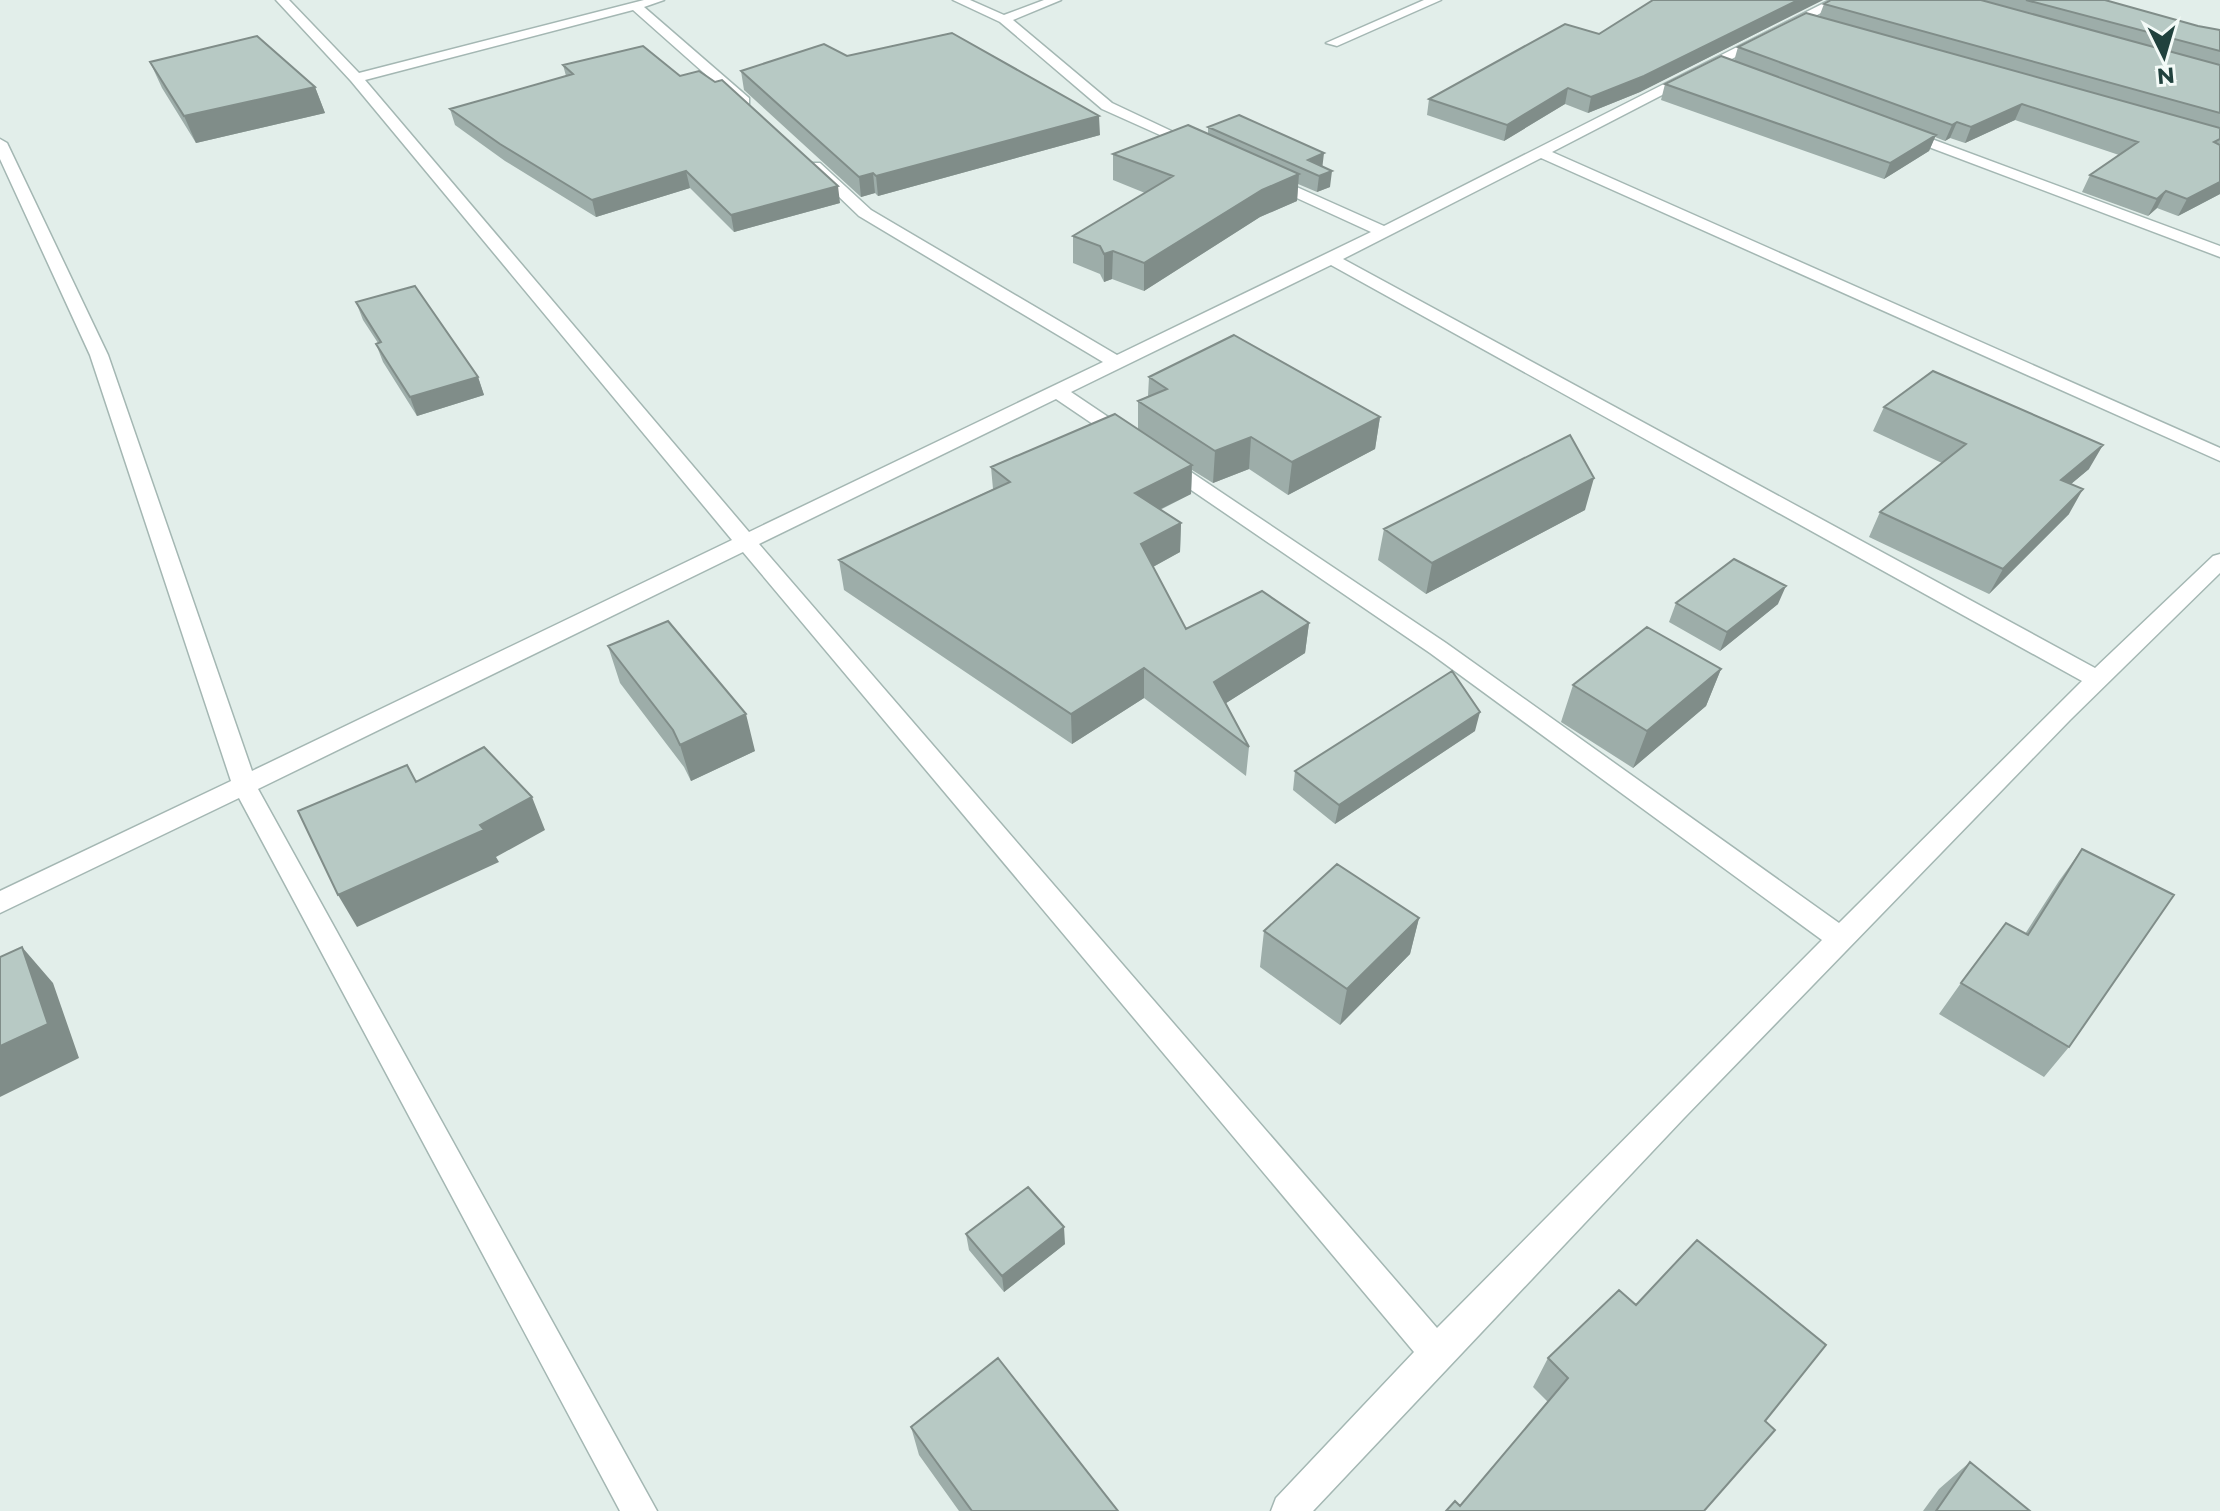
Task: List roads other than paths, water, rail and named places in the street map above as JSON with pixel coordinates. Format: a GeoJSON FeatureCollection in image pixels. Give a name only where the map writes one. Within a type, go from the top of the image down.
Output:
{"type":"FeatureCollection","features":[{"type":"Feature","properties":{"kind":"street"},"geometry":{"type":"LineString","coordinates":[[282,0],[356,78],[1435,1351]]}},
{"type":"Feature","properties":{"kind":"street"},"geometry":{"type":"LineString","coordinates":[[356,78],[658,0]]}},
{"type":"Feature","properties":{"kind":"street"},"geometry":{"type":"LineString","coordinates":[[959,0],[1004,19],[1107,106],[1209,152]]}},
{"type":"Feature","properties":{"kind":"street"},"geometry":{"type":"LineString","coordinates":[[1004,19],[1055,0]]}},
{"type":"Feature","properties":{"kind":"street"},"geometry":{"type":"LineString","coordinates":[[1332,43],[1435,0]]}},
{"type":"Feature","properties":{"kind":"street"},"geometry":{"type":"LineString","coordinates":[[0,903],[1331,259],[1382,231],[1808,23],[1840,0]]}},
{"type":"Feature","properties":{"kind":"street"},"geometry":{"type":"LineString","coordinates":[[635,6],[751,108]]}},
{"type":"Feature","properties":{"kind":"street"},"geometry":{"type":"LineString","coordinates":[[1885,125],[2220,252]]}},
{"type":"Feature","properties":{"kind":"street"},"geometry":{"type":"LineString","coordinates":[[0,143],[99,355],[245,787],[639,1511]]}},
{"type":"Feature","properties":{"kind":"street"},"geometry":{"type":"LineString","coordinates":[[797,150],[865,213],[1117,363]]}},
{"type":"Feature","properties":{"kind":"street"},"geometry":{"type":"LineString","coordinates":[[1542,153],[2220,455]]}},
{"type":"Feature","properties":{"kind":"street"},"geometry":{"type":"LineString","coordinates":[[1252,172],[1382,231]]}},
{"type":"Feature","properties":{"kind":"street"},"geometry":{"type":"LineString","coordinates":[[1331,259],[2095,678]]}},
{"type":"Feature","properties":{"kind":"street"},"geometry":{"type":"LineString","coordinates":[[1058,392],[1438,648],[1841,939]]}},
{"type":"Feature","properties":{"kind":"street"},"geometry":{"type":"LineString","coordinates":[[1289,1511],[1435,1351],[2095,678],[2220,561]]}}]}
